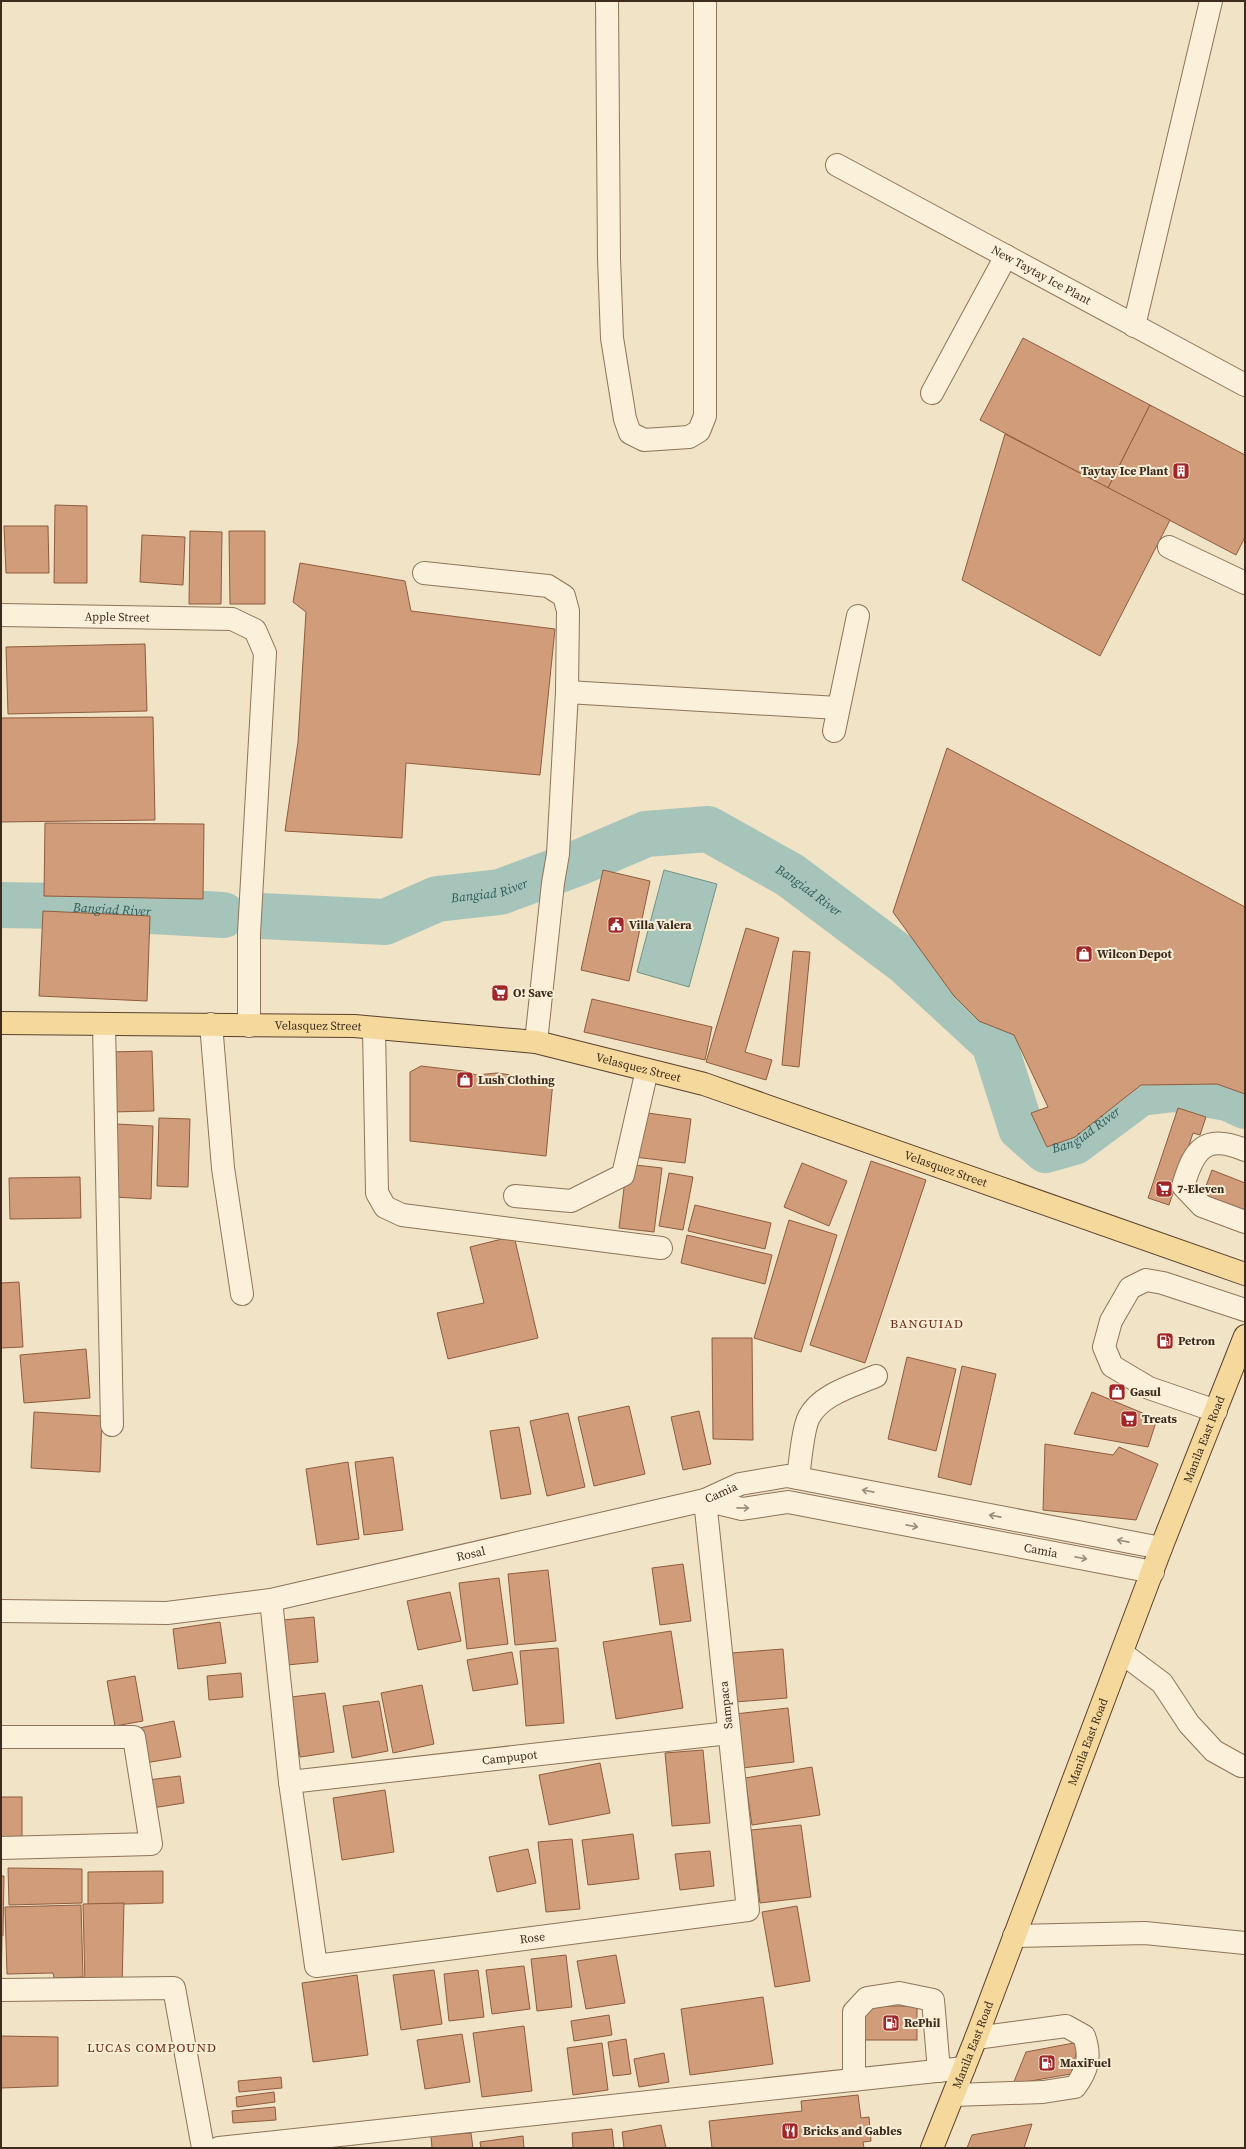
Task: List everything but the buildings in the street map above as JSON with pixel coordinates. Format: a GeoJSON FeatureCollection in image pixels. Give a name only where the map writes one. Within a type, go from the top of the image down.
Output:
{"type":"FeatureCollection","features":[{"type":"Feature","properties":{"kind":"main road","name":"Velasquez Street"},"geometry":{"type":"LineString","coordinates":[[1,1023],[211,1024],[374,1028],[536,1042],[704,1084],[1245,1274]]}},
{"type":"Feature","properties":{"kind":"main road","name":"Manila East Road"},"geometry":{"type":"LineString","coordinates":[[932,2148],[976,2038],[1161,1548],[1245,1336]]}},
{"type":"Feature","properties":{"kind":"street"},"geometry":{"type":"LineString","coordinates":[[607,1],[608,258],[612,338],[625,419],[630,433],[644,440],[688,437],[699,431],[705,416],[705,1]]}},
{"type":"Feature","properties":{"kind":"street"},"geometry":{"type":"LineString","coordinates":[[1134,326],[1211,1]]}},
{"type":"Feature","properties":{"kind":"street","name":"New Taytay Ice Plant"},"geometry":{"type":"LineString","coordinates":[[837,165],[1245,385]]}},
{"type":"Feature","properties":{"kind":"street"},"geometry":{"type":"LineString","coordinates":[[932,392],[1006,256]]}},
{"type":"Feature","properties":{"kind":"street"},"geometry":{"type":"LineString","coordinates":[[1169,547],[1245,584]]}},
{"type":"Feature","properties":{"kind":"street"},"geometry":{"type":"LineString","coordinates":[[424,573],[548,586],[564,596],[568,611],[567,692],[558,854],[553,883],[536,1042]]}},
{"type":"Feature","properties":{"kind":"street","name":"Apple Street"},"geometry":{"type":"LineString","coordinates":[[1,615],[232,619],[255,630],[265,652],[249,933],[249,1026]]}},
{"type":"Feature","properties":{"kind":"street"},"geometry":{"type":"LineString","coordinates":[[834,731],[858,616]]}},
{"type":"Feature","properties":{"kind":"street"},"geometry":{"type":"LineString","coordinates":[[567,692],[838,708]]}},
{"type":"Feature","properties":{"kind":"street"},"geometry":{"type":"LineString","coordinates":[[104,1024],[112,1425]]}},
{"type":"Feature","properties":{"kind":"street"},"geometry":{"type":"LineString","coordinates":[[211,1024],[223,1168],[242,1294]]}},
{"type":"Feature","properties":{"kind":"street"},"geometry":{"type":"LineString","coordinates":[[374,1028],[377,1193],[385,1207],[402,1215],[661,1248]]}},
{"type":"Feature","properties":{"kind":"street"},"geometry":{"type":"LineString","coordinates":[[515,1196],[571,1201],[623,1175],[647,1070]]}},
{"type":"Feature","properties":{"kind":"street"},"geometry":{"type":"LineString","coordinates":[[1245,1150],[1237,1147],[1210,1143],[1199,1150],[1188,1167],[1183,1186],[1202,1206],[1245,1222]]}},
{"type":"Feature","properties":{"kind":"street"},"geometry":{"type":"LineString","coordinates":[[1216,1411],[1148,1388],[1112,1366],[1104,1347],[1111,1321],[1130,1288],[1146,1280],[1163,1283],[1245,1310]]}},
{"type":"Feature","properties":{"kind":"street"},"geometry":{"type":"LineString","coordinates":[[798,1478],[808,1418],[817,1405],[831,1396],[876,1376]]}},
{"type":"Feature","properties":{"kind":"street","name":"Camia"},"geometry":{"type":"LineString","coordinates":[[705,1500],[740,1484],[787,1476],[1161,1548]]}},
{"type":"Feature","properties":{"kind":"street","name":"Camia"},"geometry":{"type":"LineString","coordinates":[[705,1500],[742,1509],[788,1502],[1153,1572]]}},
{"type":"Feature","properties":{"kind":"street","name":"Rosal"},"geometry":{"type":"LineString","coordinates":[[1,1611],[168,1613],[237,1606],[271,1600],[705,1500]]}},
{"type":"Feature","properties":{"kind":"street","name":"Sampaca"},"geometry":{"type":"LineString","coordinates":[[705,1500],[748,1910]]}},
{"type":"Feature","properties":{"kind":"street"},"geometry":{"type":"LineString","coordinates":[[271,1600],[290,1782]]}},
{"type":"Feature","properties":{"kind":"street"},"geometry":{"type":"LineString","coordinates":[[1122,1653],[1162,1683],[1189,1724],[1214,1751],[1241,1766],[1245,1766]]}},
{"type":"Feature","properties":{"kind":"street","name":"Campupot"},"geometry":{"type":"LineString","coordinates":[[290,1782],[729,1733]]}},
{"type":"Feature","properties":{"kind":"street"},"geometry":{"type":"LineString","coordinates":[[1,1737],[134,1737],[151,1844],[1,1848]]}},
{"type":"Feature","properties":{"kind":"street","name":"Rose"},"geometry":{"type":"LineString","coordinates":[[290,1782],[316,1966],[748,1910]]}},
{"type":"Feature","properties":{"kind":"street"},"geometry":{"type":"LineString","coordinates":[[1014,1936],[1145,1933],[1245,1943]]}},
{"type":"Feature","properties":{"kind":"street"},"geometry":{"type":"LineString","coordinates":[[1,1990],[174,1988],[203,2148]]}},
{"type":"Feature","properties":{"kind":"street"},"geometry":{"type":"LineString","coordinates":[[854,2080],[854,2012],[867,1998],[899,1993],[933,2000],[939,2071]]}},
{"type":"Feature","properties":{"kind":"street"},"geometry":{"type":"LineString","coordinates":[[954,2095],[1043,2092],[1075,2086],[1085,2073],[1088,2049],[1084,2036],[1066,2026],[976,2038]]}},
{"type":"Feature","properties":{"kind":"street"},"geometry":{"type":"LineString","coordinates":[[219,2148],[964,2068]]}},
{"type":"Feature","properties":{"kind":"water"},"geometry":{"type":"Polygon","coordinates":[[[664,870],[717,884],[689,987],[637,972],[664,870]]]}},
{"type":"Feature","properties":{"kind":"waterway","name":"Bangiad River"},"geometry":{"type":"LineString","coordinates":[[261,916],[385,922],[437,899],[500,892],[578,863],[646,834],[708,829],[790,875],[906,962],[994,1043],[1021,1128],[1046,1150],[1074,1142],[1140,1093],[1174,1089],[1228,1098],[1245,1106]]}},
{"type":"Feature","properties":{"kind":"waterway","name":"Bangiad River"},"geometry":{"type":"LineString","coordinates":[[1,905],[63,906],[223,915]]}},
{"type":"Feature","properties":{"kind":"place","name":"Taytay Ice Plant"},"geometry":{"type":"Point","coordinates":[1181,471]}},
{"type":"Feature","properties":{"kind":"place","name":"Villa Valera"},"geometry":{"type":"Point","coordinates":[616,925]}},
{"type":"Feature","properties":{"kind":"place","name":"Wilcon Depot"},"geometry":{"type":"Point","coordinates":[1084,954]}},
{"type":"Feature","properties":{"kind":"place","name":"O! Save"},"geometry":{"type":"Point","coordinates":[500,993]}},
{"type":"Feature","properties":{"kind":"place","name":"Lush Clothing"},"geometry":{"type":"Point","coordinates":[465,1080]}},
{"type":"Feature","properties":{"kind":"place","name":"7-Eleven"},"geometry":{"type":"Point","coordinates":[1164,1189]}},
{"type":"Feature","properties":{"kind":"place","name":"Petron"},"geometry":{"type":"Point","coordinates":[1165,1341]}},
{"type":"Feature","properties":{"kind":"place","name":"Gasul"},"geometry":{"type":"Point","coordinates":[1117,1392]}},
{"type":"Feature","properties":{"kind":"place","name":"Treats"},"geometry":{"type":"Point","coordinates":[1129,1419]}},
{"type":"Feature","properties":{"kind":"place","name":"RePhil"},"geometry":{"type":"Point","coordinates":[891,2023]}},
{"type":"Feature","properties":{"kind":"place","name":"MaxiFuel"},"geometry":{"type":"Point","coordinates":[1047,2063]}},
{"type":"Feature","properties":{"kind":"place","name":"Bricks and Gables"},"geometry":{"type":"Point","coordinates":[790,2131]}},
{"type":"Feature","properties":{"kind":"district","name":"BANGUIAD"},"geometry":{"type":"Point","coordinates":[927,1323]}},
{"type":"Feature","properties":{"kind":"district","name":"LUCAS COMPOUND"},"geometry":{"type":"Point","coordinates":[152,2047]}}]}
